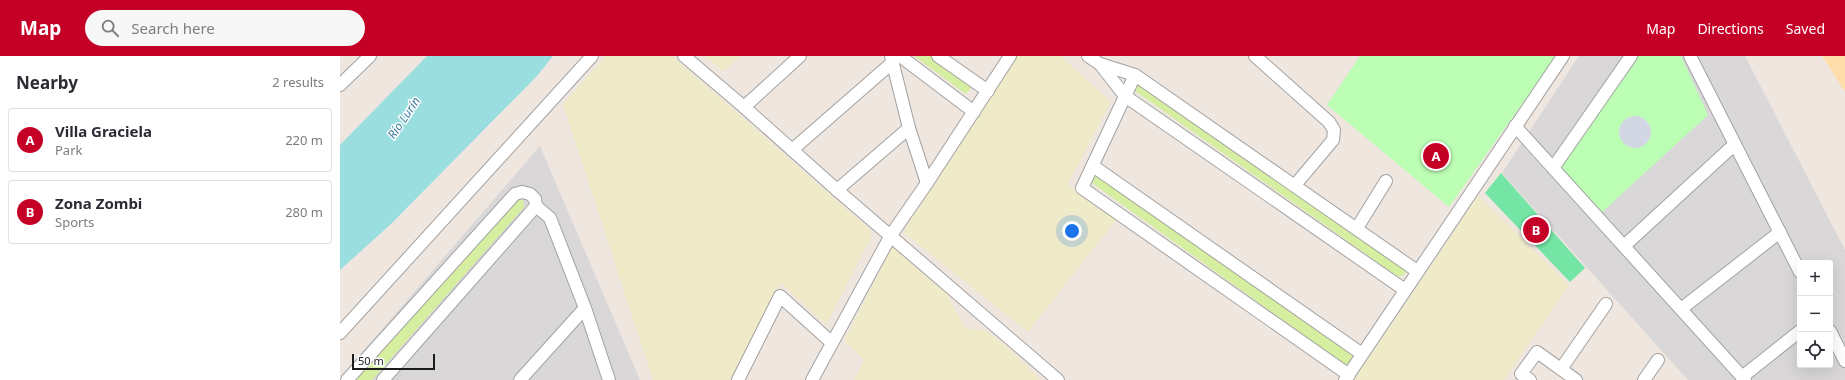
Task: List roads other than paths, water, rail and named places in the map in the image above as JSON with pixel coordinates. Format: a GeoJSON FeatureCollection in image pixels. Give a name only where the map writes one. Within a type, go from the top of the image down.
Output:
{"type":"FeatureCollection","features":[{"type":"Feature","properties":{"kind":"street"},"geometry":{"type":"LineString","coordinates":[[340,85],[370,56]]}},
{"type":"Feature","properties":{"kind":"street"},"geometry":{"type":"LineString","coordinates":[[340,333],[592,56]]}},
{"type":"Feature","properties":{"kind":"street"},"geometry":{"type":"LineString","coordinates":[[684,56],[744,107],[836,190],[891,235],[1058,380]]}},
{"type":"Feature","properties":{"kind":"street"},"geometry":{"type":"LineString","coordinates":[[744,107],[800,56]]}},
{"type":"Feature","properties":{"kind":"street"},"geometry":{"type":"LineString","coordinates":[[938,56],[988,91]]}},
{"type":"Feature","properties":{"kind":"street"},"geometry":{"type":"LineString","coordinates":[[812,380],[831,342],[891,235],[1010,56]]}},
{"type":"Feature","properties":{"kind":"street"},"geometry":{"type":"LineString","coordinates":[[1088,56],[1100,64],[1135,75],[1417,271]]}},
{"type":"Feature","properties":{"kind":"street"},"geometry":{"type":"LineString","coordinates":[[1255,56],[1328,122],[1334,130],[1333,140],[1295,185]]}},
{"type":"Feature","properties":{"kind":"street"},"geometry":{"type":"LineString","coordinates":[[1135,75],[1082,188],[1347,377],[1563,56]]}},
{"type":"Feature","properties":{"kind":"street"},"geometry":{"type":"LineString","coordinates":[[1553,168],[1631,56]]}},
{"type":"Feature","properties":{"kind":"street"},"geometry":{"type":"LineString","coordinates":[[1690,56],[1797,266]]}},
{"type":"Feature","properties":{"kind":"street"},"geometry":{"type":"LineString","coordinates":[[792,150],[894,58]]}},
{"type":"Feature","properties":{"kind":"street"},"geometry":{"type":"LineString","coordinates":[[894,58],[974,112]]}},
{"type":"Feature","properties":{"kind":"street"},"geometry":{"type":"LineString","coordinates":[[894,58],[909,128],[927,183]]}},
{"type":"Feature","properties":{"kind":"street"},"geometry":{"type":"LineString","coordinates":[[1100,64],[1125,96],[1405,290]]}},
{"type":"Feature","properties":{"kind":"street"},"geometry":{"type":"LineString","coordinates":[[1515,126],[1744,378],[1799,332]]}},
{"type":"Feature","properties":{"kind":"street"},"geometry":{"type":"LineString","coordinates":[[836,190],[909,128]]}},
{"type":"Feature","properties":{"kind":"street"},"geometry":{"type":"LineString","coordinates":[[1624,246],[1735,144]]}},
{"type":"Feature","properties":{"kind":"street"},"geometry":{"type":"LineString","coordinates":[[1093,166],[1362,354]]}},
{"type":"Feature","properties":{"kind":"street"},"geometry":{"type":"LineString","coordinates":[[1357,228],[1386,181]]}},
{"type":"Feature","properties":{"kind":"street"},"geometry":{"type":"LineString","coordinates":[[347,380],[515,194],[522,192],[530,194],[535,199],[536,206],[550,218],[585,308],[609,380]]}},
{"type":"Feature","properties":{"kind":"street"},"geometry":{"type":"LineString","coordinates":[[383,380],[536,206]]}},
{"type":"Feature","properties":{"kind":"street"},"geometry":{"type":"LineString","coordinates":[[1681,308],[1780,232]]}},
{"type":"Feature","properties":{"kind":"street"},"geometry":{"type":"LineString","coordinates":[[738,380],[780,296],[831,342]]}},
{"type":"Feature","properties":{"kind":"street"},"geometry":{"type":"LineString","coordinates":[[1561,369],[1606,304]]}},
{"type":"Feature","properties":{"kind":"street"},"geometry":{"type":"LineString","coordinates":[[520,380],[585,308]]}},
{"type":"Feature","properties":{"kind":"street"},"geometry":{"type":"LineString","coordinates":[[1830,332],[1845,361]]}},
{"type":"Feature","properties":{"kind":"street"},"geometry":{"type":"LineString","coordinates":[[1530,380],[1521,374],[1537,352],[1576,380]]}},
{"type":"Feature","properties":{"kind":"street"},"geometry":{"type":"LineString","coordinates":[[1644,380],[1658,360]]}},
{"type":"Feature","properties":{"kind":"water","name":"Río Lurín"},"geometry":{"type":"Polygon","coordinates":[[[427,56],[553,56],[537,76],[391,224],[340,270],[340,145],[427,56]]]}},
{"type":"Feature","properties":{"kind":"place","name":"Villa Graciela"},"geometry":{"type":"Point","coordinates":[1436,156]}},
{"type":"Feature","properties":{"kind":"place","name":"Zona Zombi"},"geometry":{"type":"Point","coordinates":[1536,230]}}]}
